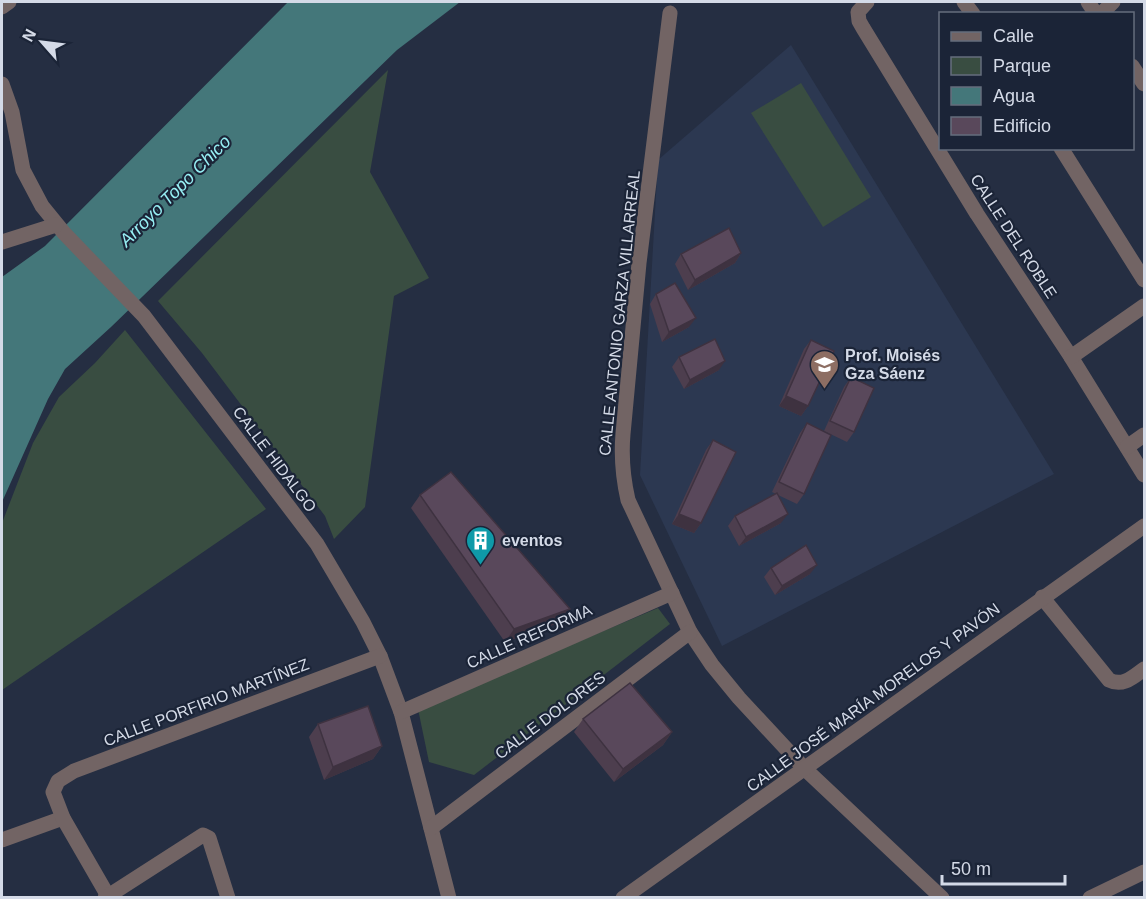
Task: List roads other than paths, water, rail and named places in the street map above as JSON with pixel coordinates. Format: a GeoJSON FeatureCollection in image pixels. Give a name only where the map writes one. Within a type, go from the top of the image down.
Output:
{"type":"FeatureCollection","features":[{"type":"Feature","properties":{"kind":"street"},"geometry":{"type":"LineString","coordinates":[[2,7],[9,2]]}},
{"type":"Feature","properties":{"kind":"street","name":"CALLE DEL ROBLE"},"geometry":{"type":"LineString","coordinates":[[863,7],[859,21],[863,28],[977,214],[1071,357],[1144,475]]}},
{"type":"Feature","properties":{"kind":"street","name":"CALLE ANTONIO GARZA VILLARREAL"},"geometry":{"type":"LineString","coordinates":[[670,13],[639,263],[621,451],[623,479],[628,500],[690,632],[712,664],[739,698],[805,769],[942,897]]}},
{"type":"Feature","properties":{"kind":"street"},"geometry":{"type":"LineString","coordinates":[[1134,69],[1144,84]]}},
{"type":"Feature","properties":{"kind":"street","name":"CALLE HIDALGO"},"geometry":{"type":"LineString","coordinates":[[2,84],[12,112],[23,170],[42,206],[60,229],[144,316],[316,544],[363,622],[380,656],[401,712],[449,897]]}},
{"type":"Feature","properties":{"kind":"street"},"geometry":{"type":"LineString","coordinates":[[1062,150],[1144,280]]}},
{"type":"Feature","properties":{"kind":"street"},"geometry":{"type":"LineString","coordinates":[[2,242],[60,229]]}},
{"type":"Feature","properties":{"kind":"street"},"geometry":{"type":"LineString","coordinates":[[1071,357],[1144,306]]}},
{"type":"Feature","properties":{"kind":"street"},"geometry":{"type":"LineString","coordinates":[[1127,447],[1144,435]]}},
{"type":"Feature","properties":{"kind":"street","name":"CALLE JOSÉ MARÍA MORELOS Y PAVÓN"},"geometry":{"type":"LineString","coordinates":[[623,897],[1144,526]]}},
{"type":"Feature","properties":{"kind":"street","name":"CALLE REFORMA"},"geometry":{"type":"LineString","coordinates":[[401,712],[672,593]]}},
{"type":"Feature","properties":{"kind":"street"},"geometry":{"type":"LineString","coordinates":[[1042,597],[1109,681],[1117,684],[1127,681],[1144,669]]}},
{"type":"Feature","properties":{"kind":"street","name":"CALLE DOLORES"},"geometry":{"type":"LineString","coordinates":[[431,828],[690,632]]}},
{"type":"Feature","properties":{"kind":"street","name":"CALLE PORFIRIO MARTÍNEZ"},"geometry":{"type":"LineString","coordinates":[[63,818],[53,792],[58,781],[74,771],[380,656]]}},
{"type":"Feature","properties":{"kind":"street"},"geometry":{"type":"LineString","coordinates":[[2,840],[63,818],[107,897],[199,835],[209,838],[228,897]]}},
{"type":"Feature","properties":{"kind":"street"},"geometry":{"type":"LineString","coordinates":[[1090,897],[1144,872]]}},
{"type":"Feature","properties":{"kind":"water","name":"Arroyo Topo Chico"},"geometry":{"type":"Polygon","coordinates":[[[288,2],[460,2],[397,50],[65,369],[48,399],[2,502],[2,277],[45,246],[288,2]]]}},
{"type":"Feature","properties":{"kind":"place","name":"Prof. Moisés Gza Sáenz"},"geometry":{"type":"Point","coordinates":[824,390]}},
{"type":"Feature","properties":{"kind":"place","name":"eventos"},"geometry":{"type":"Point","coordinates":[481,566]}}]}
